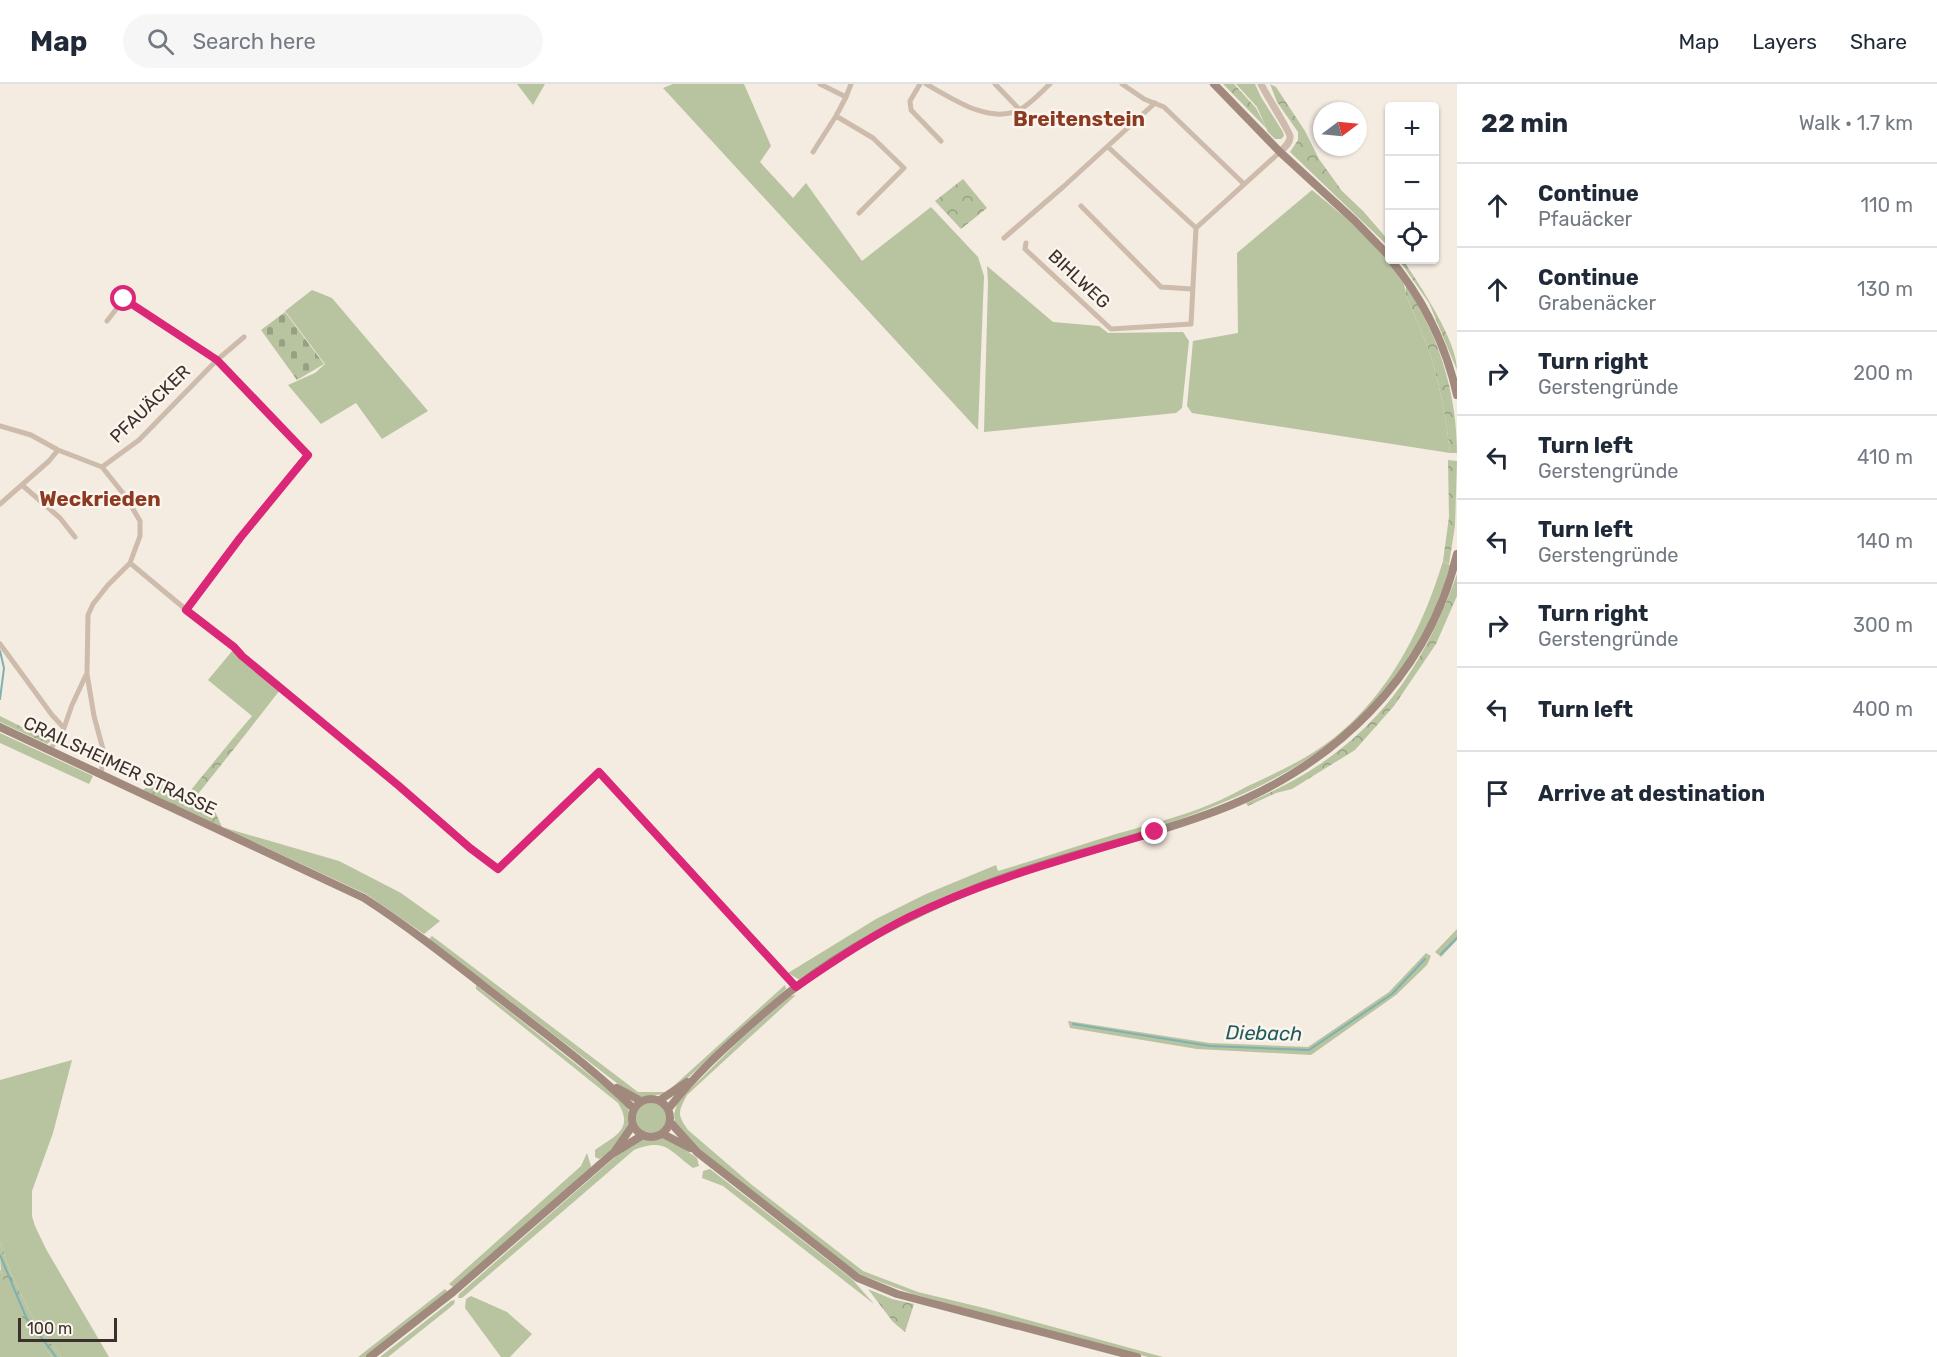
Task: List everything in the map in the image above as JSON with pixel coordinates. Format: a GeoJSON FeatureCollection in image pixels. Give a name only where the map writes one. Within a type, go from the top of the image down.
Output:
{"type":"FeatureCollection","features":[{"type":"Feature","properties":{"kind":"main road"},"geometry":{"type":"LineString","coordinates":[[1214,84],[1280,152],[1355,221],[1385,253]]}},
{"type":"Feature","properties":{"kind":"main road"},"geometry":{"type":"LineString","coordinates":[[1394,264],[1432,323],[1450,368],[1457,394]]}},
{"type":"Feature","properties":{"kind":"main road"},"geometry":{"type":"LineString","coordinates":[[660,1100],[693,1078],[796,987],[834,961],[908,918],[987,884],[1218,811],[1279,782],[1318,758],[1369,715],[1400,678],[1419,649],[1439,609],[1457,554]]}},
{"type":"Feature","properties":{"kind":"main road","name":"CRAILSHEIMER STRASSE"},"geometry":{"type":"LineString","coordinates":[[0,727],[364,898],[608,1083]]}},
{"type":"Feature","properties":{"kind":"main road"},"geometry":{"type":"LineString","coordinates":[[669,1108],[660,1100],[647,1098],[634,1109],[633,1125],[643,1135],[657,1137],[663,1134],[670,1122],[669,1108],[693,1078]]}},
{"type":"Feature","properties":{"kind":"main road"},"geometry":{"type":"LineString","coordinates":[[608,1083],[641,1101]]}},
{"type":"Feature","properties":{"kind":"main road"},"geometry":{"type":"LineString","coordinates":[[608,1083],[634,1109]]}},
{"type":"Feature","properties":{"kind":"main road"},"geometry":{"type":"LineString","coordinates":[[670,1122],[697,1152],[839,1265],[874,1287],[1137,1357]]}},
{"type":"Feature","properties":{"kind":"main road"},"geometry":{"type":"LineString","coordinates":[[612,1154],[633,1125]]}},
{"type":"Feature","properties":{"kind":"main road"},"geometry":{"type":"LineString","coordinates":[[663,1134],[697,1152]]}},
{"type":"Feature","properties":{"kind":"main road"},"geometry":{"type":"LineString","coordinates":[[370,1357],[453,1292],[612,1154],[643,1135]]}},
{"type":"Feature","properties":{"kind":"street"},"geometry":{"type":"LineString","coordinates":[[820,84],[846,97]]}},
{"type":"Feature","properties":{"kind":"street"},"geometry":{"type":"LineString","coordinates":[[813,152],[836,116],[851,84]]}},
{"type":"Feature","properties":{"kind":"street"},"geometry":{"type":"LineString","coordinates":[[920,84],[910,101],[911,110],[941,141]]}},
{"type":"Feature","properties":{"kind":"street"},"geometry":{"type":"LineString","coordinates":[[926,84],[971,108],[1001,115],[1020,110],[1050,84]]}},
{"type":"Feature","properties":{"kind":"street"},"geometry":{"type":"LineString","coordinates":[[995,84],[1020,110]]}},
{"type":"Feature","properties":{"kind":"street"},"geometry":{"type":"LineString","coordinates":[[1122,84],[1176,116],[1244,184]]}},
{"type":"Feature","properties":{"kind":"street"},"geometry":{"type":"LineString","coordinates":[[1081,206],[1161,287],[1192,289],[1196,228],[1280,152],[1289,141],[1290,132],[1261,84]]}},
{"type":"Feature","properties":{"kind":"street"},"geometry":{"type":"LineString","coordinates":[[1004,238],[1155,103]]}},
{"type":"Feature","properties":{"kind":"street"},"geometry":{"type":"LineString","coordinates":[[836,116],[873,138],[904,168],[859,213]]}},
{"type":"Feature","properties":{"kind":"street"},"geometry":{"type":"LineString","coordinates":[[1108,147],[1196,228]]}},
{"type":"Feature","properties":{"kind":"street","name":"BIHLWEG"},"geometry":{"type":"LineString","coordinates":[[1026,243],[1025,249],[1111,329],[1191,324],[1192,289]]}},
{"type":"Feature","properties":{"kind":"street","name":"PFAUÄCKER"},"geometry":{"type":"LineString","coordinates":[[107,321],[124,299],[217,360]]}},
{"type":"Feature","properties":{"kind":"street","name":"PFAUÄCKER"},"geometry":{"type":"LineString","coordinates":[[102,467],[139,440],[217,360],[244,337]]}},
{"type":"Feature","properties":{"kind":"street"},"geometry":{"type":"LineString","coordinates":[[186,610],[240,538],[308,456],[217,360]]}},
{"type":"Feature","properties":{"kind":"street"},"geometry":{"type":"LineString","coordinates":[[0,426],[31,435],[58,450],[102,467],[126,497],[140,521],[140,536],[130,563],[108,585],[93,604],[88,615],[87,674],[94,716],[104,753],[101,774]]}},
{"type":"Feature","properties":{"kind":"street"},"geometry":{"type":"LineString","coordinates":[[0,504],[49,461],[58,450]]}},
{"type":"Feature","properties":{"kind":"street"},"geometry":{"type":"LineString","coordinates":[[22,485],[60,518],[75,537]]}},
{"type":"Feature","properties":{"kind":"street"},"geometry":{"type":"LineString","coordinates":[[130,563],[234,647],[470,848],[498,869],[599,772],[796,987]]}},
{"type":"Feature","properties":{"kind":"street"},"geometry":{"type":"LineString","coordinates":[[0,644],[64,728]]}},
{"type":"Feature","properties":{"kind":"street"},"geometry":{"type":"LineString","coordinates":[[50,750],[64,728],[87,674]]}},
{"type":"Feature","properties":{"kind":"green space"},"geometry":{"type":"Polygon","coordinates":[[[517,84],[545,84],[533,105],[517,84]]]}},
{"type":"Feature","properties":{"kind":"green space"},"geometry":{"type":"Polygon","coordinates":[[[673,84],[744,84],[771,146],[760,162],[793,198],[806,183],[862,261],[931,207],[978,257],[984,276],[978,430],[663,88],[673,84]]]}},
{"type":"Feature","properties":{"kind":"green space"},"geometry":{"type":"Polygon","coordinates":[[[1223,84],[1234,84],[1256,108],[1267,129],[1223,84]]]}},
{"type":"Feature","properties":{"kind":"green space"},"geometry":{"type":"Polygon","coordinates":[[[1236,84],[1255,84],[1283,132],[1284,136],[1281,139],[1275,139],[1268,132],[1257,107],[1236,84]]]}},
{"type":"Feature","properties":{"kind":"green space"},"geometry":{"type":"Polygon","coordinates":[[[1270,84],[1276,87],[1305,131],[1313,147],[1313,156],[1318,156],[1342,191],[1385,236],[1385,243],[1290,152],[1298,140],[1298,132],[1277,102],[1270,84]]]}},
{"type":"Feature","properties":{"kind":"green space"},"geometry":{"type":"Polygon","coordinates":[[[963,179],[987,208],[961,229],[935,201],[963,179]]]}},
{"type":"Feature","properties":{"kind":"green space"},"geometry":{"type":"Polygon","coordinates":[[[1312,190],[1368,238],[1385,256],[1385,264],[1391,264],[1403,283],[1424,337],[1438,383],[1450,453],[1192,413],[1187,406],[1193,341],[1238,333],[1237,253],[1312,190]]]}},
{"type":"Feature","properties":{"kind":"green space"},"geometry":{"type":"Polygon","coordinates":[[[1402,264],[1406,264],[1419,284],[1444,329],[1451,344],[1457,370],[1429,303],[1402,264]]]}},
{"type":"Feature","properties":{"kind":"green space"},"geometry":{"type":"Polygon","coordinates":[[[987,266],[1053,322],[1099,326],[1108,333],[1183,332],[1189,341],[1182,408],[1176,413],[984,432],[987,266]]]}},
{"type":"Feature","properties":{"kind":"green space"},"geometry":{"type":"Polygon","coordinates":[[[1406,286],[1428,325],[1444,366],[1454,409],[1457,453],[1450,453],[1435,370],[1406,295],[1406,286]]]}},
{"type":"Feature","properties":{"kind":"green space"},"geometry":{"type":"Polygon","coordinates":[[[312,290],[332,298],[428,411],[382,439],[356,403],[321,424],[288,385],[315,373],[325,364],[285,311],[312,290]]]}},
{"type":"Feature","properties":{"kind":"green space"},"geometry":{"type":"Polygon","coordinates":[[[285,312],[324,364],[297,380],[261,330],[285,312]]]}},
{"type":"Feature","properties":{"kind":"green space"},"geometry":{"type":"Polygon","coordinates":[[[1448,460],[1457,461],[1455,526],[1449,564],[1443,561],[1449,517],[1448,460]]]}},
{"type":"Feature","properties":{"kind":"green space"},"geometry":{"type":"Polygon","coordinates":[[[1443,561],[1450,565],[1418,644],[1372,706],[1315,754],[1250,791],[1179,819],[954,893],[875,932],[800,980],[788,973],[876,919],[926,894],[996,865],[998,871],[1199,809],[1315,752],[1355,720],[1388,679],[1415,634],[1443,561]]]}},
{"type":"Feature","properties":{"kind":"green space"},"geometry":{"type":"Polygon","coordinates":[[[1457,574],[1457,596],[1436,644],[1394,706],[1355,750],[1292,789],[1276,793],[1248,806],[1246,803],[1286,785],[1321,764],[1378,714],[1402,684],[1423,651],[1457,574]]]}},
{"type":"Feature","properties":{"kind":"green space"},"geometry":{"type":"Polygon","coordinates":[[[233,650],[280,690],[241,740],[235,736],[252,716],[208,680],[233,650]]]}},
{"type":"Feature","properties":{"kind":"green space"},"geometry":{"type":"Polygon","coordinates":[[[0,716],[32,732],[56,737],[47,744],[0,722],[0,716]]]}},
{"type":"Feature","properties":{"kind":"green space"},"geometry":{"type":"Polygon","coordinates":[[[0,733],[93,776],[89,784],[0,743],[0,733]]]}},
{"type":"Feature","properties":{"kind":"green space"},"geometry":{"type":"Polygon","coordinates":[[[235,736],[241,740],[194,799],[213,807],[222,827],[143,790],[156,781],[186,796],[235,736]]]}},
{"type":"Feature","properties":{"kind":"green space"},"geometry":{"type":"Polygon","coordinates":[[[222,827],[339,861],[401,893],[440,921],[424,934],[366,894],[222,827]]]}},
{"type":"Feature","properties":{"kind":"green space"},"geometry":{"type":"Polygon","coordinates":[[[1457,929],[1457,940],[1441,957],[1435,952],[1457,929]]]}},
{"type":"Feature","properties":{"kind":"green space"},"geometry":{"type":"Polygon","coordinates":[[[432,936],[638,1092],[667,1092],[785,985],[786,989],[671,1093],[643,1097],[633,1095],[618,1084],[429,939],[432,936]]]}},
{"type":"Feature","properties":{"kind":"green space"},"geometry":{"type":"Polygon","coordinates":[[[1426,953],[1431,956],[1427,965],[1396,995],[1311,1055],[1197,1049],[1070,1028],[1068,1021],[1210,1043],[1308,1047],[1389,992],[1426,953]]]}},
{"type":"Feature","properties":{"kind":"green space"},"geometry":{"type":"Polygon","coordinates":[[[476,985],[626,1105],[630,1117],[627,1131],[605,1155],[599,1159],[595,1157],[595,1150],[615,1137],[623,1126],[623,1112],[618,1103],[476,989],[476,985]]]}},
{"type":"Feature","properties":{"kind":"green space"},"geometry":{"type":"Polygon","coordinates":[[[796,995],[687,1095],[680,1113],[688,1130],[752,1185],[863,1271],[918,1292],[1163,1357],[1148,1357],[913,1294],[861,1275],[823,1248],[697,1147],[675,1123],[674,1114],[678,1101],[740,1040],[790,996],[796,995]]]}},
{"type":"Feature","properties":{"kind":"green space"},"geometry":{"type":"Polygon","coordinates":[[[72,1060],[53,1133],[32,1191],[32,1216],[46,1249],[109,1357],[61,1357],[33,1318],[11,1274],[0,1242],[0,1080],[72,1060]]]}},
{"type":"Feature","properties":{"kind":"green space"},"geometry":{"type":"Polygon","coordinates":[[[652,1102],[663,1107],[668,1118],[663,1129],[652,1134],[641,1129],[636,1118],[641,1107],[652,1102]]]}},
{"type":"Feature","properties":{"kind":"green space"},"geometry":{"type":"Polygon","coordinates":[[[667,1137],[697,1158],[699,1166],[693,1168],[672,1151],[660,1146],[644,1146],[634,1150],[462,1298],[458,1298],[459,1294],[622,1151],[640,1139],[667,1137]]]}},
{"type":"Feature","properties":{"kind":"green space"},"geometry":{"type":"Polygon","coordinates":[[[587,1153],[591,1166],[588,1173],[453,1287],[449,1284],[581,1166],[587,1153]]]}},
{"type":"Feature","properties":{"kind":"green space"},"geometry":{"type":"Polygon","coordinates":[[[710,1169],[852,1279],[874,1304],[723,1186],[702,1178],[703,1171],[710,1169]]]}},
{"type":"Feature","properties":{"kind":"green space"},"geometry":{"type":"Polygon","coordinates":[[[0,1242],[11,1274],[33,1318],[61,1357],[52,1357],[15,1305],[1,1271],[0,1242]]]}},
{"type":"Feature","properties":{"kind":"green space"},"geometry":{"type":"Polygon","coordinates":[[[0,1269],[23,1315],[52,1357],[0,1357],[0,1269]]]}},
{"type":"Feature","properties":{"kind":"green space"},"geometry":{"type":"Polygon","coordinates":[[[445,1289],[448,1292],[365,1357],[358,1357],[445,1289]]]}},
{"type":"Feature","properties":{"kind":"green space"},"geometry":{"type":"Polygon","coordinates":[[[868,1289],[892,1299],[914,1304],[905,1332],[893,1322],[868,1289]]]}},
{"type":"Feature","properties":{"kind":"green space"},"geometry":{"type":"Polygon","coordinates":[[[471,1296],[507,1312],[532,1334],[510,1357],[501,1357],[465,1308],[466,1299],[471,1296]]]}},
{"type":"Feature","properties":{"kind":"green space"},"geometry":{"type":"Polygon","coordinates":[[[455,1300],[447,1310],[388,1357],[380,1357],[451,1301],[455,1300]]]}},
{"type":"Feature","properties":{"kind":"waterway"},"geometry":{"type":"LineString","coordinates":[[0,651],[4,668],[0,699]]}},
{"type":"Feature","properties":{"kind":"waterway","name":"Diebach"},"geometry":{"type":"LineString","coordinates":[[1441,954],[1457,938]]}},
{"type":"Feature","properties":{"kind":"waterway","name":"Diebach"},"geometry":{"type":"LineString","coordinates":[[1073,1024],[1210,1046],[1309,1050],[1392,994],[1425,959]]}},
{"type":"Feature","properties":{"kind":"waterway"},"geometry":{"type":"LineString","coordinates":[[0,1255],[26,1317],[56,1357]]}},
{"type":"Feature","properties":{"kind":"district","name":"Breitenstein"},"geometry":{"type":"Point","coordinates":[1079,118]}},
{"type":"Feature","properties":{"kind":"district","name":"Weckrieden"},"geometry":{"type":"Point","coordinates":[100,498]}},
{"type":"Feature","properties":{"kind":"route"},"geometry":{"type":"LineString","coordinates":[[124,299],[217,360],[308,455],[240,538],[186,610],[234,647],[470,848],[498,869],[599,772],[796,987],[834,961],[908,918],[977,888],[1047,864],[1155,832]]}}]}
